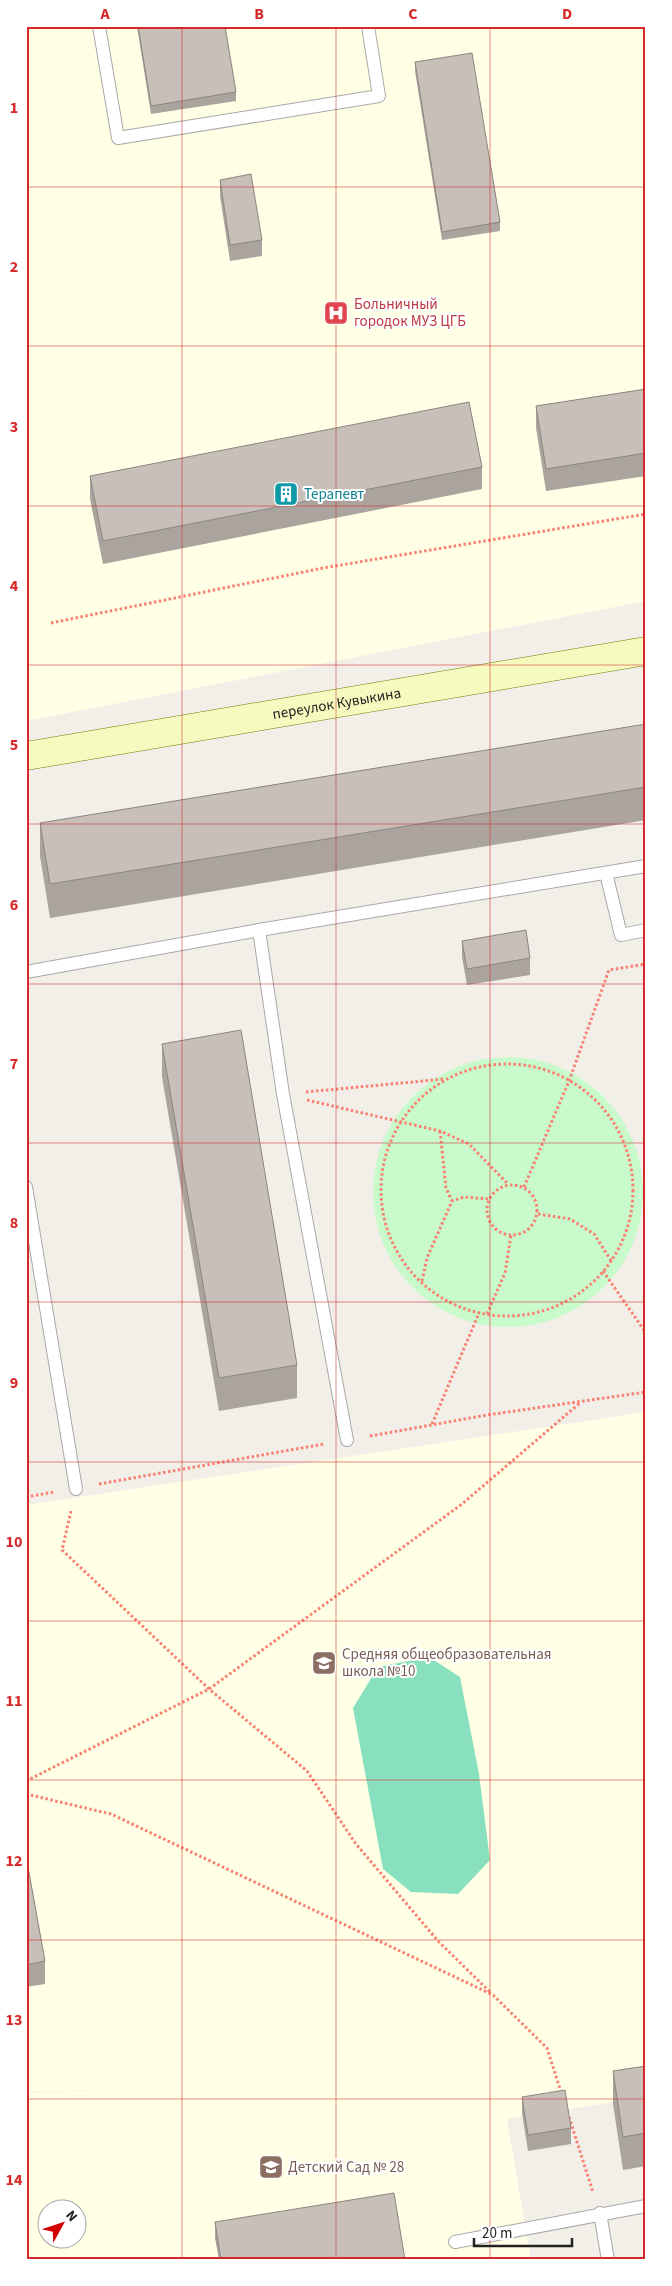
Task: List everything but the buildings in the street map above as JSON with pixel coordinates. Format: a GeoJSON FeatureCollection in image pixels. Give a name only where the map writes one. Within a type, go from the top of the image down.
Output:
{"type":"FeatureCollection","features":[{"type":"Feature","properties":{"kind":"main road","name":"переулок Кувыкина"},"geometry":{"type":"LineString","coordinates":[[26,756],[646,651]]}},
{"type":"Feature","properties":{"kind":"lane"},"geometry":{"type":"LineString","coordinates":[[99,26],[118,138],[379,96],[368,26]]}},
{"type":"Feature","properties":{"kind":"lane"},"geometry":{"type":"LineString","coordinates":[[27,970],[646,866]]}},
{"type":"Feature","properties":{"kind":"lane"},"geometry":{"type":"LineString","coordinates":[[606,873],[621,935],[646,930]]}},
{"type":"Feature","properties":{"kind":"lane"},"geometry":{"type":"LineString","coordinates":[[259,930],[283,1094],[347,1440]]}},
{"type":"Feature","properties":{"kind":"lane"},"geometry":{"type":"LineString","coordinates":[[26,1187],[76,1489]]}},
{"type":"Feature","properties":{"kind":"lane"},"geometry":{"type":"LineString","coordinates":[[455,2242],[600,2213],[646,2206]]}},
{"type":"Feature","properties":{"kind":"lane"},"geometry":{"type":"LineString","coordinates":[[600,2213],[608,2260]]}},
{"type":"Feature","properties":{"kind":"path"},"geometry":{"type":"LineString","coordinates":[[51,623],[323,568],[646,514]]}},
{"type":"Feature","properties":{"kind":"path"},"geometry":{"type":"LineString","coordinates":[[524,1187],[569,1080],[610,970],[646,964]]}},
{"type":"Feature","properties":{"kind":"path"},"geometry":{"type":"LineString","coordinates":[[517,1064],[554,1072],[569,1080],[587,1091],[612,1119],[628,1153],[634,1190],[628,1228],[612,1262],[586,1290],[553,1308],[516,1316],[479,1314],[444,1299],[414,1275],[393,1244],[382,1208],[382,1170],[394,1134],[415,1103],[448,1079],[480,1066],[517,1064]]}},
{"type":"Feature","properties":{"kind":"path"},"geometry":{"type":"LineString","coordinates":[[283,1094],[448,1079]]}},
{"type":"Feature","properties":{"kind":"path"},"geometry":{"type":"LineString","coordinates":[[283,1094],[440,1131],[469,1144],[508,1184],[524,1187],[535,1198],[538,1214],[530,1228],[516,1236],[500,1234],[489,1222],[486,1206],[494,1192],[508,1184]]}},
{"type":"Feature","properties":{"kind":"path"},"geometry":{"type":"LineString","coordinates":[[440,1131],[446,1188],[452,1201]]}},
{"type":"Feature","properties":{"kind":"path"},"geometry":{"type":"LineString","coordinates":[[422,1282],[427,1258],[452,1201],[464,1197],[490,1199]]}},
{"type":"Feature","properties":{"kind":"path"},"geometry":{"type":"LineString","coordinates":[[538,1214],[570,1220],[594,1234],[612,1262]]}},
{"type":"Feature","properties":{"kind":"path"},"geometry":{"type":"LineString","coordinates":[[487,1314],[505,1273],[511,1235]]}},
{"type":"Feature","properties":{"kind":"path"},"geometry":{"type":"LineString","coordinates":[[603,1271],[646,1333]]}},
{"type":"Feature","properties":{"kind":"path"},"geometry":{"type":"LineString","coordinates":[[432,1424],[479,1314]]}},
{"type":"Feature","properties":{"kind":"path"},"geometry":{"type":"LineString","coordinates":[[26,1781],[209,1689],[462,1504],[581,1402]]}},
{"type":"Feature","properties":{"kind":"path"},"geometry":{"type":"LineString","coordinates":[[76,1489],[62,1550],[140,1626],[209,1689],[307,1771],[356,1844],[438,1941],[547,2048],[564,2103]]}},
{"type":"Feature","properties":{"kind":"path"},"geometry":{"type":"LineString","coordinates":[[26,1794],[111,1814],[493,1995]]}},
{"type":"Feature","properties":{"kind":"path"},"geometry":{"type":"LineString","coordinates":[[568,2112],[600,2213]]}},
{"type":"Feature","properties":{"kind":"shaded area","name":"Больничный городок МУЗ ЦГБ"},"geometry":{"type":"Polygon","coordinates":[[[26,26],[646,26],[646,601],[26,721],[26,26]]]}},
{"type":"Feature","properties":{"kind":"shaded area","name":"Средняя общеобразовательная школа №10"},"geometry":{"type":"Polygon","coordinates":[[[646,1412],[646,2097],[507,2119],[531,2260],[26,2260],[26,2093],[124,2089],[26,2092],[26,1505],[646,1412]]]}},
{"type":"Feature","properties":{"kind":"green space"},"geometry":{"type":"Polygon","coordinates":[[[508,1057],[547,1063],[571,1073],[583,1080],[603,1097],[620,1117],[627,1129],[637,1153],[643,1192],[637,1231],[627,1255],[620,1267],[603,1287],[583,1304],[571,1311],[547,1321],[508,1327],[469,1321],[445,1311],[433,1304],[413,1287],[396,1267],[389,1255],[379,1231],[373,1192],[379,1153],[389,1129],[396,1117],[413,1097],[433,1080],[445,1073],[469,1063],[508,1057]]]}},
{"type":"Feature","properties":{"kind":"green space"},"geometry":{"type":"Polygon","coordinates":[[[429,1657],[460,1677],[479,1774],[490,1860],[458,1894],[411,1892],[383,1869],[353,1708],[378,1667],[429,1657]]]}},
{"type":"Feature","properties":{"kind":"place","name":"Больничный городок МУЗ ЦГБ"},"geometry":{"type":"Point","coordinates":[336,313]}},
{"type":"Feature","properties":{"kind":"place","name":"Терапевт"},"geometry":{"type":"Point","coordinates":[286,494]}},
{"type":"Feature","properties":{"kind":"place","name":"Средняя общеобразовательная школа №10"},"geometry":{"type":"Point","coordinates":[324,1663]}},
{"type":"Feature","properties":{"kind":"place","name":"Детский Сад № 28"},"geometry":{"type":"Point","coordinates":[271,2167]}}]}
